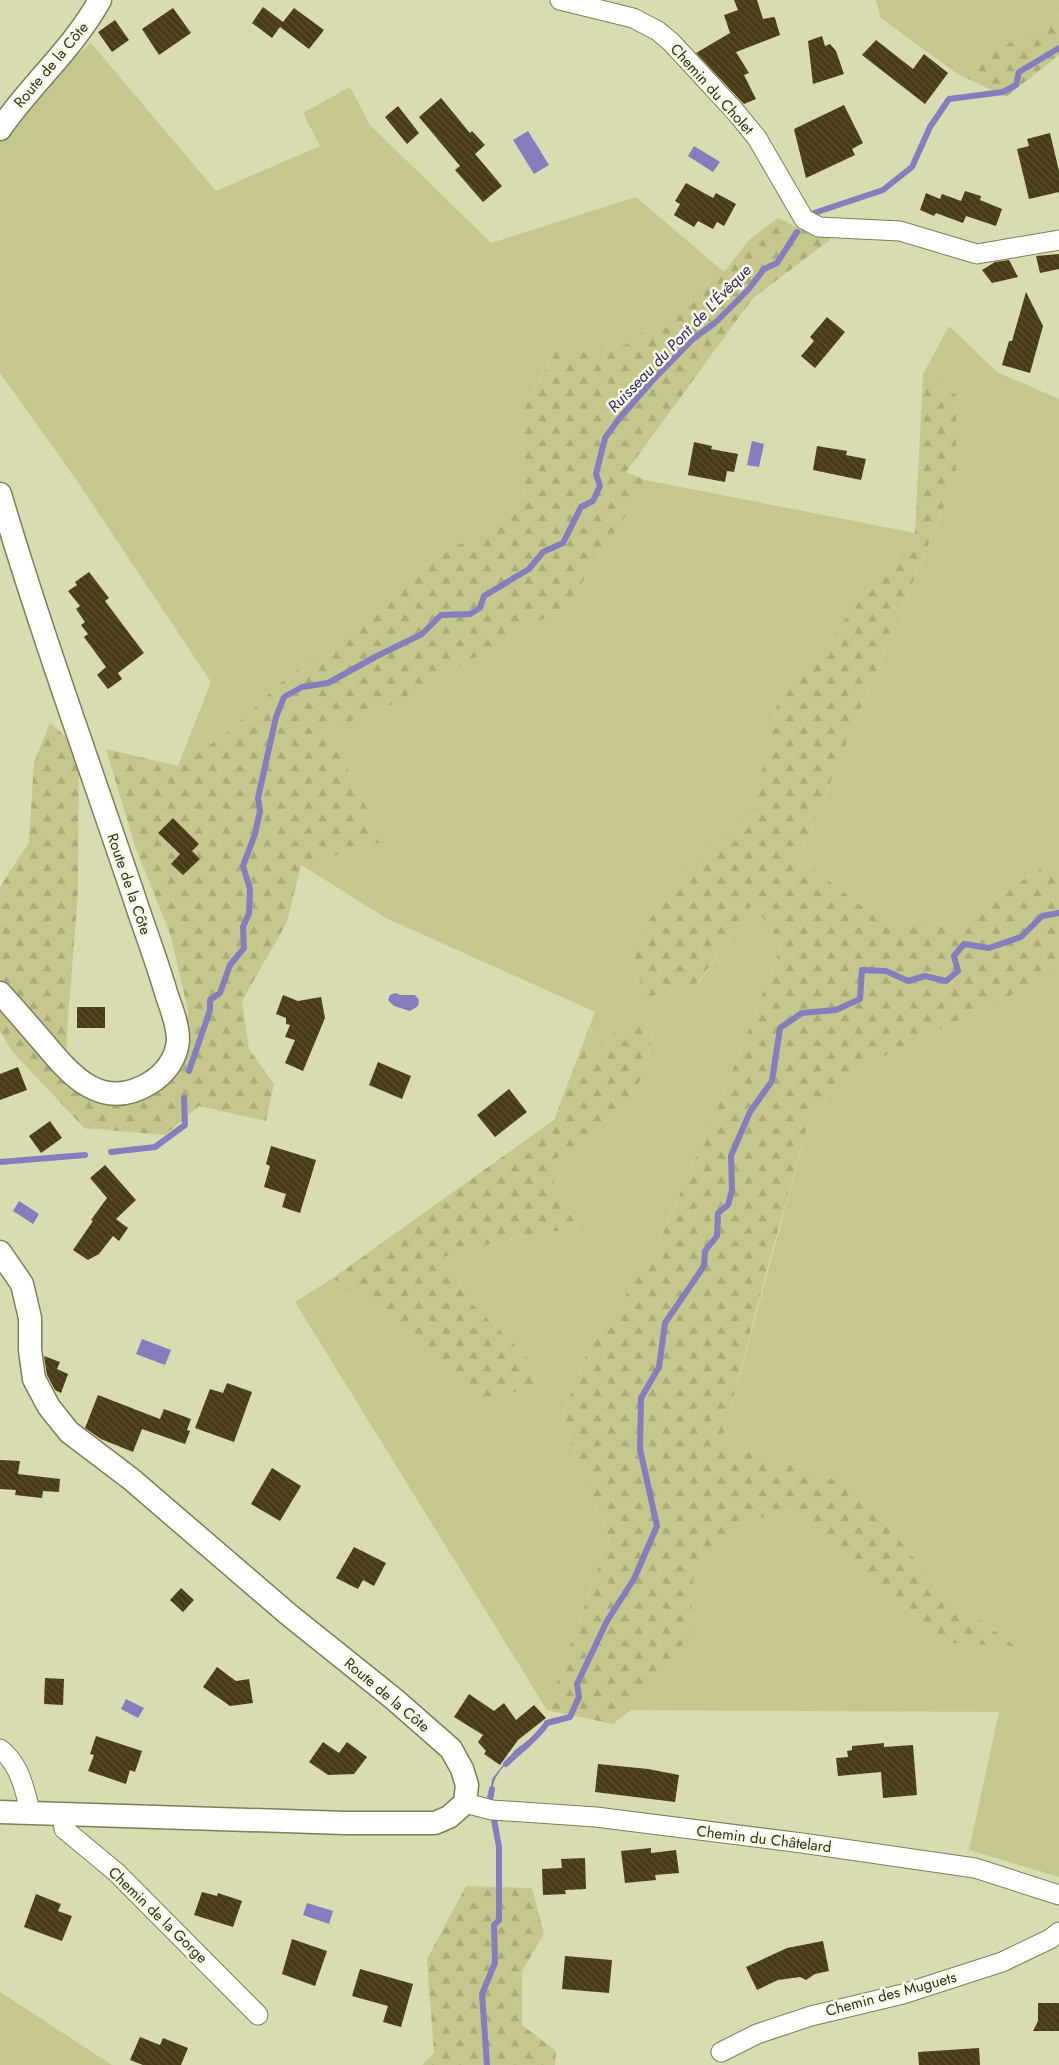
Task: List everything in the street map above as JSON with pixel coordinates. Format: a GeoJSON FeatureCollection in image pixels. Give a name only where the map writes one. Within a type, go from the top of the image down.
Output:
{"type":"FeatureCollection","features":[{"type":"Feature","properties":{"kind":"street","name":"Route de la Côte"},"geometry":{"type":"LineString","coordinates":[[0,129],[15,107],[62,56],[89,19],[100,0]]}},
{"type":"Feature","properties":{"kind":"street","name":"Chemin du Cholet"},"geometry":{"type":"LineString","coordinates":[[560,0],[633,18],[658,31],[671,42],[734,110],[757,138],[804,219],[810,223],[819,227],[900,231],[978,254],[1059,240]]}},
{"type":"Feature","properties":{"kind":"street","name":"Route de la Côte"},"geometry":{"type":"LineString","coordinates":[[0,494],[69,707],[176,1025],[178,1041],[173,1057],[163,1075],[131,1092],[119,1094],[96,1090],[85,1085],[62,1066],[0,993]]}},
{"type":"Feature","properties":{"kind":"street","name":"Route de la Côte"},"geometry":{"type":"LineString","coordinates":[[0,1252],[22,1284],[30,1318],[30,1350],[34,1379],[50,1407],[70,1432],[131,1479],[288,1614],[394,1699],[451,1749],[462,1769],[467,1786],[465,1802]]}},
{"type":"Feature","properties":{"kind":"street"},"geometry":{"type":"LineString","coordinates":[[0,1749],[11,1757],[20,1775],[31,1814]]}},
{"type":"Feature","properties":{"kind":"street"},"geometry":{"type":"LineString","coordinates":[[0,1812],[344,1823],[435,1823],[449,1817],[465,1802]]}},
{"type":"Feature","properties":{"kind":"street","name":"Chemin du Châtelard"},"geometry":{"type":"LineString","coordinates":[[465,1802],[492,1810],[596,1817],[802,1843],[975,1868],[1059,1896]]}},
{"type":"Feature","properties":{"kind":"street","name":"Chemin de la Gorge"},"geometry":{"type":"LineString","coordinates":[[62,1814],[64,1828],[116,1872],[258,2015]]}},
{"type":"Feature","properties":{"kind":"street","name":"Chemin des Muguets"},"geometry":{"type":"LineString","coordinates":[[722,2052],[757,2034],[811,2016],[903,1994],[1002,1962],[1050,1939],[1059,1932]]}},
{"type":"Feature","properties":{"kind":"green space"},"geometry":{"type":"Polygon","coordinates":[[[876,0],[1059,0],[1059,15],[956,73],[881,18],[876,0]]]}},
{"type":"Feature","properties":{"kind":"green space"},"geometry":{"type":"Polygon","coordinates":[[[1059,15],[1059,55],[1006,97],[956,73],[1059,15]]]}},
{"type":"Feature","properties":{"kind":"green space"},"geometry":{"type":"Polygon","coordinates":[[[91,43],[216,191],[320,146],[303,113],[350,87],[370,125],[491,243],[636,197],[724,272],[625,345],[557,348],[523,410],[524,506],[423,566],[277,686],[230,731],[178,766],[211,682],[78,482],[0,373],[0,124],[91,43]]]}},
{"type":"Feature","properties":{"kind":"green space"},"geometry":{"type":"Polygon","coordinates":[[[778,218],[809,233],[831,239],[753,298],[626,472],[645,480],[640,494],[567,605],[391,705],[328,731],[360,793],[381,842],[301,865],[287,922],[242,1001],[249,1049],[274,1084],[266,1121],[199,1106],[165,1135],[84,1128],[12,1051],[0,1031],[0,887],[29,842],[34,762],[50,723],[79,748],[78,893],[67,1030],[66,1076],[80,1093],[107,1104],[160,1092],[185,1053],[188,1010],[170,934],[135,846],[106,749],[178,766],[230,731],[277,686],[423,566],[524,506],[523,410],[557,348],[625,345],[724,272],[749,240],[778,218]]]}},
{"type":"Feature","properties":{"kind":"green space"},"geometry":{"type":"Polygon","coordinates":[[[949,326],[997,372],[1059,399],[1059,857],[956,923],[881,921],[799,858],[956,477],[956,396],[923,374],[949,326]]]}},
{"type":"Feature","properties":{"kind":"green space"},"geometry":{"type":"Polygon","coordinates":[[[923,374],[956,395],[956,477],[799,858],[881,921],[956,923],[1059,857],[1059,972],[843,1076],[809,1120],[721,1443],[855,1486],[941,1591],[1015,1646],[949,1643],[791,1511],[739,1522],[693,1579],[691,1634],[631,1710],[613,1724],[547,1710],[609,1539],[562,1418],[588,1350],[654,1254],[727,1084],[782,945],[753,903],[698,983],[645,998],[632,950],[672,881],[755,805],[778,701],[915,533],[923,374]]]}},
{"type":"Feature","properties":{"kind":"green space"},"geometry":{"type":"Polygon","coordinates":[[[645,480],[915,533],[778,701],[756,805],[672,881],[632,950],[646,998],[699,983],[753,902],[782,945],[727,1084],[654,1254],[588,1350],[562,1418],[609,1539],[547,1710],[295,1302],[333,1278],[419,1341],[482,1400],[549,1384],[523,1353],[473,1305],[443,1257],[497,1242],[578,1227],[555,1191],[553,1161],[614,1115],[643,1077],[654,1027],[607,1037],[585,1065],[595,1012],[386,918],[301,865],[360,793],[327,731],[391,705],[567,605],[640,494],[645,480]]]}},
{"type":"Feature","properties":{"kind":"green space"},"geometry":{"type":"Polygon","coordinates":[[[1059,972],[1059,1877],[969,1850],[999,1712],[631,1710],[691,1634],[693,1579],[739,1522],[791,1511],[949,1643],[1014,1645],[941,1591],[855,1486],[721,1443],[809,1120],[843,1076],[1059,972]]]}},
{"type":"Feature","properties":{"kind":"green space"},"geometry":{"type":"Polygon","coordinates":[[[595,1012],[585,1064],[607,1037],[640,1016],[654,1027],[643,1077],[614,1115],[553,1161],[555,1191],[578,1227],[497,1242],[443,1257],[473,1305],[523,1353],[549,1384],[482,1400],[419,1341],[333,1278],[554,1120],[595,1012]]]}},
{"type":"Feature","properties":{"kind":"green space"},"geometry":{"type":"Polygon","coordinates":[[[466,1886],[532,1888],[544,1934],[522,1971],[522,2025],[556,2051],[555,2065],[422,2065],[434,2053],[427,1959],[466,1886]]]}},
{"type":"Feature","properties":{"kind":"green space"},"geometry":{"type":"Polygon","coordinates":[[[0,1992],[112,2065],[0,2065],[0,1992]]]}},
{"type":"Feature","properties":{"kind":"shaded area"},"geometry":{"type":"Polygon","coordinates":[[[528,131],[549,165],[534,174],[513,140],[528,131]]]}},
{"type":"Feature","properties":{"kind":"shaded area"},"geometry":{"type":"Polygon","coordinates":[[[694,146],[720,162],[713,172],[688,156],[694,146]]]}},
{"type":"Feature","properties":{"kind":"shaded area"},"geometry":{"type":"Polygon","coordinates":[[[752,441],[764,444],[759,467],[747,465],[752,441]]]}},
{"type":"Feature","properties":{"kind":"shaded area"},"geometry":{"type":"Polygon","coordinates":[[[395,993],[415,995],[419,1000],[418,1006],[410,1011],[394,1006],[388,1000],[390,995],[395,993]]]}},
{"type":"Feature","properties":{"kind":"shaded area"},"geometry":{"type":"Polygon","coordinates":[[[19,1201],[39,1214],[33,1224],[13,1211],[19,1201]]]}},
{"type":"Feature","properties":{"kind":"shaded area"},"geometry":{"type":"Polygon","coordinates":[[[142,1339],[171,1350],[165,1365],[136,1354],[142,1339]]]}},
{"type":"Feature","properties":{"kind":"shaded area"},"geometry":{"type":"Polygon","coordinates":[[[126,1699],[144,1708],[138,1718],[121,1709],[126,1699]]]}},
{"type":"Feature","properties":{"kind":"shaded area"},"geometry":{"type":"Polygon","coordinates":[[[527,1741],[528,1743],[497,1775],[493,1786],[494,1797],[490,1797],[492,1779],[515,1750],[527,1741]]]}},
{"type":"Feature","properties":{"kind":"shaded area"},"geometry":{"type":"Polygon","coordinates":[[[307,1903],[333,1911],[329,1924],[303,1915],[307,1903]]]}},
{"type":"Feature","properties":{"kind":"building"},"geometry":{"type":"Polygon","coordinates":[[[734,0],[757,0],[763,19],[774,17],[780,35],[736,52],[749,73],[744,75],[756,99],[744,104],[696,53],[730,33],[724,15],[738,10],[734,0]]]}},
{"type":"Feature","properties":{"kind":"building"},"geometry":{"type":"Polygon","coordinates":[[[263,7],[283,22],[294,8],[324,30],[309,49],[280,27],[272,38],[252,23],[263,7]]]}},
{"type":"Feature","properties":{"kind":"building"},"geometry":{"type":"Polygon","coordinates":[[[173,8],[191,33],[159,55],[142,29],[173,8]]]}},
{"type":"Feature","properties":{"kind":"building"},"geometry":{"type":"Polygon","coordinates":[[[115,20],[129,40],[112,52],[98,32],[115,20]]]}},
{"type":"Feature","properties":{"kind":"building"},"geometry":{"type":"Polygon","coordinates":[[[822,36],[825,46],[830,44],[836,51],[844,74],[813,84],[808,41],[822,36]]]}},
{"type":"Feature","properties":{"kind":"building"},"geometry":{"type":"Polygon","coordinates":[[[876,40],[913,69],[924,54],[948,73],[925,104],[862,55],[876,40]]]}},
{"type":"Feature","properties":{"kind":"building"},"geometry":{"type":"Polygon","coordinates":[[[441,98],[470,133],[472,131],[485,145],[475,154],[502,186],[483,202],[455,170],[460,166],[419,117],[441,98]]]}},
{"type":"Feature","properties":{"kind":"building"},"geometry":{"type":"Polygon","coordinates":[[[844,105],[863,143],[852,149],[855,155],[806,178],[794,129],[844,105]]]}},
{"type":"Feature","properties":{"kind":"building"},"geometry":{"type":"Polygon","coordinates":[[[398,106],[419,133],[407,144],[385,117],[398,106]]]}},
{"type":"Feature","properties":{"kind":"building"},"geometry":{"type":"Polygon","coordinates":[[[1050,133],[1059,171],[1059,192],[1029,199],[1017,149],[1029,146],[1027,139],[1050,133]]]}},
{"type":"Feature","properties":{"kind":"building"},"geometry":{"type":"Polygon","coordinates":[[[686,183],[713,198],[716,193],[736,204],[724,226],[717,222],[713,229],[698,221],[694,227],[674,215],[680,204],[675,201],[686,183]]]}},
{"type":"Feature","properties":{"kind":"building"},"geometry":{"type":"Polygon","coordinates":[[[965,191],[981,196],[980,200],[1002,209],[996,226],[966,216],[963,223],[936,213],[934,216],[920,210],[926,193],[940,199],[942,194],[961,201],[965,191]]]}},
{"type":"Feature","properties":{"kind":"building"},"geometry":{"type":"Polygon","coordinates":[[[1059,254],[1059,269],[1040,273],[1036,256],[1059,254]]]}},
{"type":"Feature","properties":{"kind":"building"},"geometry":{"type":"Polygon","coordinates":[[[1009,260],[1018,277],[992,283],[982,270],[995,262],[1009,260]]]}},
{"type":"Feature","properties":{"kind":"building"},"geometry":{"type":"Polygon","coordinates":[[[1026,292],[1043,326],[1030,373],[1002,365],[1009,341],[1012,341],[1026,292]]]}},
{"type":"Feature","properties":{"kind":"building"},"geometry":{"type":"Polygon","coordinates":[[[827,317],[845,332],[815,368],[801,356],[814,341],[810,337],[827,317]]]}},
{"type":"Feature","properties":{"kind":"building"},"geometry":{"type":"Polygon","coordinates":[[[694,442],[712,446],[711,449],[738,454],[734,472],[727,471],[725,482],[688,475],[694,442]]]}},
{"type":"Feature","properties":{"kind":"building"},"geometry":{"type":"Polygon","coordinates":[[[817,446],[847,451],[846,455],[866,459],[861,480],[813,470],[817,446]]]}},
{"type":"Feature","properties":{"kind":"building"},"geometry":{"type":"Polygon","coordinates":[[[89,572],[109,598],[105,601],[144,653],[118,673],[122,679],[108,689],[97,675],[106,667],[84,637],[88,634],[81,625],[85,622],[76,609],[80,606],[68,591],[77,585],[75,582],[89,572]]]}},
{"type":"Feature","properties":{"kind":"building"},"geometry":{"type":"Polygon","coordinates":[[[173,818],[199,844],[192,851],[200,859],[183,875],[171,864],[180,854],[158,833],[173,818]]]}},
{"type":"Feature","properties":{"kind":"building"},"geometry":{"type":"Polygon","coordinates":[[[283,995],[298,1001],[321,997],[325,1018],[303,1071],[285,1063],[295,1040],[285,1037],[290,1025],[286,1024],[286,1018],[276,1014],[283,995]]]}},
{"type":"Feature","properties":{"kind":"building"},"geometry":{"type":"Polygon","coordinates":[[[77,1007],[105,1007],[105,1028],[77,1028],[77,1007]]]}},
{"type":"Feature","properties":{"kind":"building"},"geometry":{"type":"Polygon","coordinates":[[[378,1062],[411,1076],[402,1099],[369,1085],[378,1062]]]}},
{"type":"Feature","properties":{"kind":"building"},"geometry":{"type":"Polygon","coordinates":[[[18,1067],[27,1090],[0,1100],[0,1074],[18,1067]]]}},
{"type":"Feature","properties":{"kind":"building"},"geometry":{"type":"Polygon","coordinates":[[[509,1089],[527,1112],[495,1137],[477,1115],[509,1089]]]}},
{"type":"Feature","properties":{"kind":"building"},"geometry":{"type":"Polygon","coordinates":[[[50,1121],[62,1138],[41,1153],[29,1136],[50,1121]]]}},
{"type":"Feature","properties":{"kind":"building"},"geometry":{"type":"Polygon","coordinates":[[[271,1146],[316,1160],[300,1213],[282,1207],[286,1194],[264,1187],[270,1166],[266,1164],[271,1146]]]}},
{"type":"Feature","properties":{"kind":"building"},"geometry":{"type":"Polygon","coordinates":[[[105,1165],[136,1200],[116,1219],[128,1228],[119,1241],[113,1236],[99,1254],[88,1260],[73,1250],[107,1198],[90,1178],[105,1165]]]}},
{"type":"Feature","properties":{"kind":"building"},"geometry":{"type":"Polygon","coordinates":[[[44,1356],[60,1362],[57,1369],[68,1374],[61,1393],[55,1390],[47,1375],[44,1356]]]}},
{"type":"Feature","properties":{"kind":"building"},"geometry":{"type":"Polygon","coordinates":[[[227,1383],[252,1392],[234,1442],[195,1428],[210,1389],[223,1393],[227,1383]]]}},
{"type":"Feature","properties":{"kind":"building"},"geometry":{"type":"Polygon","coordinates":[[[98,1395],[160,1419],[164,1409],[191,1419],[187,1430],[190,1431],[185,1444],[142,1429],[133,1452],[101,1439],[85,1428],[98,1395]]]}},
{"type":"Feature","properties":{"kind":"building"},"geometry":{"type":"Polygon","coordinates":[[[0,1460],[20,1461],[18,1474],[60,1479],[59,1492],[43,1491],[42,1498],[15,1495],[16,1490],[0,1489],[0,1460]]]}},
{"type":"Feature","properties":{"kind":"building"},"geometry":{"type":"Polygon","coordinates":[[[272,1468],[301,1486],[280,1521],[251,1504],[272,1468]]]}},
{"type":"Feature","properties":{"kind":"building"},"geometry":{"type":"Polygon","coordinates":[[[354,1547],[386,1563],[374,1586],[363,1580],[358,1589],[336,1578],[354,1547]]]}},
{"type":"Feature","properties":{"kind":"building"},"geometry":{"type":"Polygon","coordinates":[[[181,1588],[194,1600],[183,1612],[170,1600],[181,1588]]]}},
{"type":"Feature","properties":{"kind":"building"},"geometry":{"type":"Polygon","coordinates":[[[217,1667],[236,1681],[249,1679],[253,1703],[230,1706],[203,1687],[217,1667]]]}},
{"type":"Feature","properties":{"kind":"building"},"geometry":{"type":"Polygon","coordinates":[[[45,1678],[64,1679],[63,1705],[44,1704],[45,1678]]]}},
{"type":"Feature","properties":{"kind":"building"},"geometry":{"type":"Polygon","coordinates":[[[469,1694],[494,1711],[504,1703],[516,1720],[534,1705],[546,1718],[518,1740],[500,1765],[484,1754],[486,1751],[478,1742],[483,1735],[454,1717],[469,1694]]]}},
{"type":"Feature","properties":{"kind":"building"},"geometry":{"type":"Polygon","coordinates":[[[96,1736],[142,1751],[135,1772],[130,1770],[126,1784],[88,1771],[94,1755],[90,1754],[96,1736]]]}},
{"type":"Feature","properties":{"kind":"building"},"geometry":{"type":"Polygon","coordinates":[[[323,1742],[339,1753],[347,1742],[367,1757],[354,1774],[328,1775],[309,1762],[323,1742]]]}},
{"type":"Feature","properties":{"kind":"building"},"geometry":{"type":"Polygon","coordinates":[[[884,1743],[884,1747],[913,1745],[917,1795],[883,1798],[881,1772],[838,1776],[836,1758],[848,1757],[847,1751],[852,1750],[852,1746],[884,1743]]]}},
{"type":"Feature","properties":{"kind":"building"},"geometry":{"type":"Polygon","coordinates":[[[598,1764],[648,1769],[679,1775],[675,1802],[595,1792],[598,1764]]]}},
{"type":"Feature","properties":{"kind":"building"},"geometry":{"type":"Polygon","coordinates":[[[651,1848],[651,1853],[676,1850],[679,1873],[655,1875],[656,1880],[625,1883],[621,1851],[651,1848]]]}},
{"type":"Feature","properties":{"kind":"building"},"geometry":{"type":"Polygon","coordinates":[[[585,1858],[586,1889],[565,1890],[566,1894],[543,1895],[542,1869],[562,1868],[561,1859],[585,1858]]]}},
{"type":"Feature","properties":{"kind":"building"},"geometry":{"type":"Polygon","coordinates":[[[202,1892],[217,1896],[218,1893],[242,1901],[233,1927],[194,1915],[202,1892]]]}},
{"type":"Feature","properties":{"kind":"building"},"geometry":{"type":"Polygon","coordinates":[[[36,1894],[61,1904],[58,1911],[72,1916],[62,1941],[24,1927],[36,1894]]]}},
{"type":"Feature","properties":{"kind":"building"},"geometry":{"type":"Polygon","coordinates":[[[292,1939],[327,1951],[315,1986],[282,1974],[292,1939]]]}},
{"type":"Feature","properties":{"kind":"building"},"geometry":{"type":"Polygon","coordinates":[[[823,1941],[829,1971],[815,1974],[806,1980],[800,1977],[778,1980],[757,1990],[746,1967],[787,1948],[823,1941]]]}},
{"type":"Feature","properties":{"kind":"building"},"geometry":{"type":"Polygon","coordinates":[[[565,1956],[612,1960],[609,1993],[562,1989],[565,1956]]]}},
{"type":"Feature","properties":{"kind":"building"},"geometry":{"type":"Polygon","coordinates":[[[360,1969],[413,1984],[401,2027],[383,2022],[388,2006],[352,1996],[360,1969]]]}},
{"type":"Feature","properties":{"kind":"building"},"geometry":{"type":"Polygon","coordinates":[[[1038,2003],[1059,2003],[1059,2031],[1033,2031],[1038,2021],[1038,2003]]]}},
{"type":"Feature","properties":{"kind":"building"},"geometry":{"type":"Polygon","coordinates":[[[140,2037],[160,2045],[163,2038],[188,2048],[181,2065],[143,2065],[130,2060],[140,2037]]]}},
{"type":"Feature","properties":{"kind":"building"},"geometry":{"type":"Polygon","coordinates":[[[979,2048],[980,2065],[919,2065],[918,2052],[979,2048]]]}},
{"type":"Feature","properties":{"kind":"waterway"},"geometry":{"type":"LineString","coordinates":[[814,213],[883,190],[912,167],[930,127],[949,99],[1003,92],[1016,85],[1019,72],[1059,48]]}},
{"type":"Feature","properties":{"kind":"waterway","name":"Ruisseau du Pont de L'Évêque"},"geometry":{"type":"LineString","coordinates":[[189,1071],[210,1010],[210,1000],[220,993],[230,965],[244,948],[243,927],[249,913],[250,889],[243,866],[255,834],[260,811],[258,798],[276,717],[284,697],[302,687],[328,683],[422,634],[441,615],[470,614],[480,608],[484,596],[529,569],[543,552],[563,543],[581,507],[593,501],[600,486],[596,474],[605,438],[618,420],[693,339],[716,322],[748,290],[764,269],[777,263],[797,232]]}},
{"type":"Feature","properties":{"kind":"waterway"},"geometry":{"type":"LineString","coordinates":[[506,1764],[547,1723],[570,1717],[579,1697],[577,1684],[607,1621],[634,1579],[657,1526],[640,1449],[641,1398],[659,1367],[665,1323],[704,1266],[705,1251],[717,1236],[718,1213],[728,1205],[732,1190],[731,1156],[750,1112],[772,1081],[780,1028],[802,1013],[836,1010],[860,999],[862,970],[886,971],[908,981],[925,976],[946,981],[958,971],[954,956],[964,944],[989,948],[1021,937],[1042,916],[1059,913]]}},
{"type":"Feature","properties":{"kind":"waterway","name":"Ruisseau du Pont de L'Évêque"},"geometry":{"type":"LineString","coordinates":[[111,1152],[155,1147],[185,1125],[184,1098]]}},
{"type":"Feature","properties":{"kind":"waterway","name":"Ruisseau du Pont de L'Évêque"},"geometry":{"type":"LineString","coordinates":[[0,1162],[85,1155]]}},
{"type":"Feature","properties":{"kind":"waterway"},"geometry":{"type":"LineString","coordinates":[[487,2065],[482,1994],[495,1963],[494,1925],[499,1920],[499,1847],[490,1798],[492,1789]]}}]}
